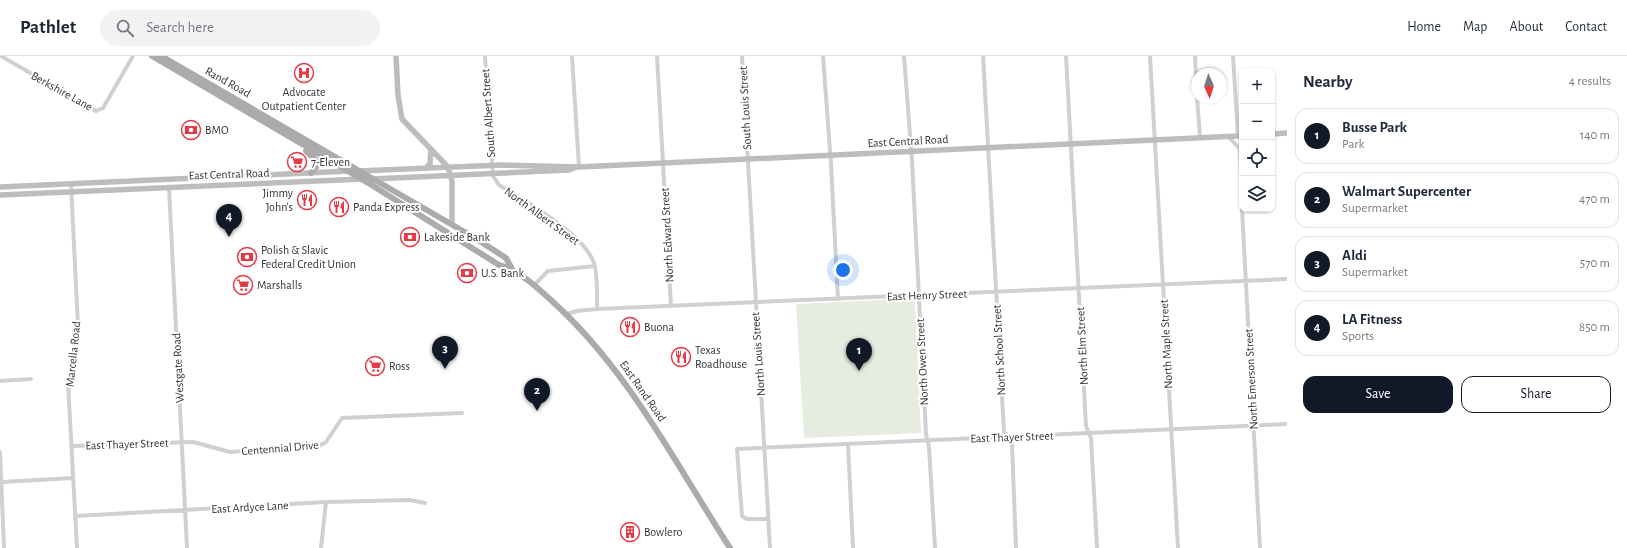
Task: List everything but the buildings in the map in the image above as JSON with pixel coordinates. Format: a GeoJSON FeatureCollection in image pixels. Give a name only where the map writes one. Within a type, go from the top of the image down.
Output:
{"type":"FeatureCollection","features":[{"type":"Feature","properties":{"kind":"main road","name":"Rand Road"},"geometry":{"type":"LineString","coordinates":[[152,56],[354,175]]}},
{"type":"Feature","properties":{"kind":"main road","name":"Rand Road"},"geometry":{"type":"LineString","coordinates":[[161,56],[367,174]]}},
{"type":"Feature","properties":{"kind":"main road"},"geometry":{"type":"LineString","coordinates":[[396,56],[398,95],[402,118],[448,167],[451,176],[452,224]]}},
{"type":"Feature","properties":{"kind":"main road"},"geometry":{"type":"LineString","coordinates":[[1275,134],[1287,133]]}},
{"type":"Feature","properties":{"kind":"main road"},"geometry":{"type":"LineString","coordinates":[[286,135],[316,159],[317,166],[311,173]]}},
{"type":"Feature","properties":{"kind":"main road","name":"East Central Road"},"geometry":{"type":"LineString","coordinates":[[0,195],[451,176],[492,170],[569,165],[579,167],[1239,136]]}},
{"type":"Feature","properties":{"kind":"main road"},"geometry":{"type":"LineString","coordinates":[[426,168],[430,164],[431,150]]}},
{"type":"Feature","properties":{"kind":"main road","name":"East Central Road"},"geometry":{"type":"LineString","coordinates":[[0,187],[360,170],[448,167],[492,170]]}},
{"type":"Feature","properties":{"kind":"main road","name":"East Rand Road"},"geometry":{"type":"LineString","coordinates":[[367,174],[506,258],[512,268],[534,285],[585,331],[636,396],[730,548]]}},
{"type":"Feature","properties":{"kind":"main road","name":"East Rand Road"},"geometry":{"type":"LineString","coordinates":[[354,175],[499,265],[512,268]]}},
{"type":"Feature","properties":{"kind":"street","name":"Berkshire Lane"},"geometry":{"type":"LineString","coordinates":[[1,56],[96,111],[103,108],[133,56]]}},
{"type":"Feature","properties":{"kind":"street","name":"South Albert Street"},"geometry":{"type":"LineString","coordinates":[[485,56],[492,170]]}},
{"type":"Feature","properties":{"kind":"street"},"geometry":{"type":"LineString","coordinates":[[572,56],[579,167]]}},
{"type":"Feature","properties":{"kind":"street","name":"North Edward Street"},"geometry":{"type":"LineString","coordinates":[[657,56],[671,306]]}},
{"type":"Feature","properties":{"kind":"street","name":"South Louis Street"},"geometry":{"type":"LineString","coordinates":[[742,56],[748,159]]}},
{"type":"Feature","properties":{"kind":"street"},"geometry":{"type":"LineString","coordinates":[[823,56],[838,299]]}},
{"type":"Feature","properties":{"kind":"street","name":"North Owen Street"},"geometry":{"type":"LineString","coordinates":[[904,56],[911,152],[926,434],[928,440],[935,548]]}},
{"type":"Feature","properties":{"kind":"street","name":"North School Street"},"geometry":{"type":"LineString","coordinates":[[983,56],[1004,432],[1009,437],[1012,444],[1016,548]]}},
{"type":"Feature","properties":{"kind":"street","name":"North Elm Street"},"geometry":{"type":"LineString","coordinates":[[1066,56],[1080,288],[1086,426],[1090,433],[1097,548]]}},
{"type":"Feature","properties":{"kind":"street","name":"North Maple Street"},"geometry":{"type":"LineString","coordinates":[[1150,56],[1178,548]]}},
{"type":"Feature","properties":{"kind":"street"},"geometry":{"type":"LineString","coordinates":[[1194,56],[1195,68]]}},
{"type":"Feature","properties":{"kind":"street"},"geometry":{"type":"LineString","coordinates":[[1233,56],[1239,116]]}},
{"type":"Feature","properties":{"kind":"street"},"geometry":{"type":"LineString","coordinates":[[1198,104],[1200,137]]}},
{"type":"Feature","properties":{"kind":"street"},"geometry":{"type":"LineString","coordinates":[[1228,136],[1239,145]]}},
{"type":"Feature","properties":{"kind":"street","name":"North Louis Street"},"geometry":{"type":"LineString","coordinates":[[748,159],[770,548]]}},
{"type":"Feature","properties":{"kind":"street","name":"North Albert Street"},"geometry":{"type":"LineString","coordinates":[[492,170],[500,185],[531,205],[578,240],[589,252],[595,266],[597,309]]}},
{"type":"Feature","properties":{"kind":"street","name":"Marcella Road"},"geometry":{"type":"LineString","coordinates":[[71,184],[78,326],[68,382],[77,548]]}},
{"type":"Feature","properties":{"kind":"street","name":"Westgate Road"},"geometry":{"type":"LineString","coordinates":[[169,188],[187,548]]}},
{"type":"Feature","properties":{"kind":"street","name":"North Emerson Street"},"geometry":{"type":"LineString","coordinates":[[1242,212],[1260,548]]}},
{"type":"Feature","properties":{"kind":"street"},"geometry":{"type":"LineString","coordinates":[[534,285],[548,271],[595,266]]}},
{"type":"Feature","properties":{"kind":"street","name":"East Henry Street"},"geometry":{"type":"LineString","coordinates":[[567,314],[577,311],[597,309],[1287,279]]}},
{"type":"Feature","properties":{"kind":"street"},"geometry":{"type":"LineString","coordinates":[[0,381],[31,379]]}},
{"type":"Feature","properties":{"kind":"street","name":"Centennial Drive"},"geometry":{"type":"LineString","coordinates":[[182,442],[198,442],[218,450],[230,452],[319,446],[326,442],[342,418],[462,413]]}},
{"type":"Feature","properties":{"kind":"street","name":"East Thayer Street"},"geometry":{"type":"LineString","coordinates":[[768,519],[747,519],[742,514],[738,449],[1287,424]]}},
{"type":"Feature","properties":{"kind":"street","name":"East Thayer Street"},"geometry":{"type":"LineString","coordinates":[[72,446],[182,442]]}},
{"type":"Feature","properties":{"kind":"street"},"geometry":{"type":"LineString","coordinates":[[848,444],[853,548]]}},
{"type":"Feature","properties":{"kind":"street"},"geometry":{"type":"LineString","coordinates":[[0,452],[2,482],[1,514],[4,548]]}},
{"type":"Feature","properties":{"kind":"street"},"geometry":{"type":"LineString","coordinates":[[2,482],[73,478]]}},
{"type":"Feature","properties":{"kind":"street","name":"East Ardyce Lane"},"geometry":{"type":"LineString","coordinates":[[76,516],[326,502],[410,500],[425,503]]}},
{"type":"Feature","properties":{"kind":"street"},"geometry":{"type":"LineString","coordinates":[[321,548],[326,502]]}},
{"type":"Feature","properties":{"kind":"shaded area"},"geometry":{"type":"Polygon","coordinates":[[[913,299],[915,301],[921,433],[804,438],[796,304],[913,299]]]}},
{"type":"Feature","properties":{"kind":"place","name":"Advocate Outpatient Center"},"geometry":{"type":"Point","coordinates":[304,73]}},
{"type":"Feature","properties":{"kind":"place","name":"BMO"},"geometry":{"type":"Point","coordinates":[191,130]}},
{"type":"Feature","properties":{"kind":"place","name":"7-Eleven"},"geometry":{"type":"Point","coordinates":[297,162]}},
{"type":"Feature","properties":{"kind":"place","name":"Jimmy John's"},"geometry":{"type":"Point","coordinates":[307,200]}},
{"type":"Feature","properties":{"kind":"place","name":"Panda Express"},"geometry":{"type":"Point","coordinates":[339,207]}},
{"type":"Feature","properties":{"kind":"place","name":"LA Fitness"},"geometry":{"type":"Point","coordinates":[229,237]}},
{"type":"Feature","properties":{"kind":"place","name":"Lakeside Bank"},"geometry":{"type":"Point","coordinates":[410,237]}},
{"type":"Feature","properties":{"kind":"place","name":"Polish & Slavic Federal Credit Union"},"geometry":{"type":"Point","coordinates":[247,257]}},
{"type":"Feature","properties":{"kind":"place","name":"U.S. Bank"},"geometry":{"type":"Point","coordinates":[467,273]}},
{"type":"Feature","properties":{"kind":"place","name":"Marshalls"},"geometry":{"type":"Point","coordinates":[243,285]}},
{"type":"Feature","properties":{"kind":"place","name":"Buona"},"geometry":{"type":"Point","coordinates":[630,327]}},
{"type":"Feature","properties":{"kind":"place","name":"Texas Roadhouse"},"geometry":{"type":"Point","coordinates":[681,357]}},
{"type":"Feature","properties":{"kind":"place","name":"Ross"},"geometry":{"type":"Point","coordinates":[375,366]}},
{"type":"Feature","properties":{"kind":"place","name":"Aldi"},"geometry":{"type":"Point","coordinates":[445,369]}},
{"type":"Feature","properties":{"kind":"place","name":"Busse Park"},"geometry":{"type":"Point","coordinates":[859,371]}},
{"type":"Feature","properties":{"kind":"place","name":"Walmart Supercenter"},"geometry":{"type":"Point","coordinates":[537,411]}},
{"type":"Feature","properties":{"kind":"place","name":"Bowlero"},"geometry":{"type":"Point","coordinates":[630,532]}}]}
